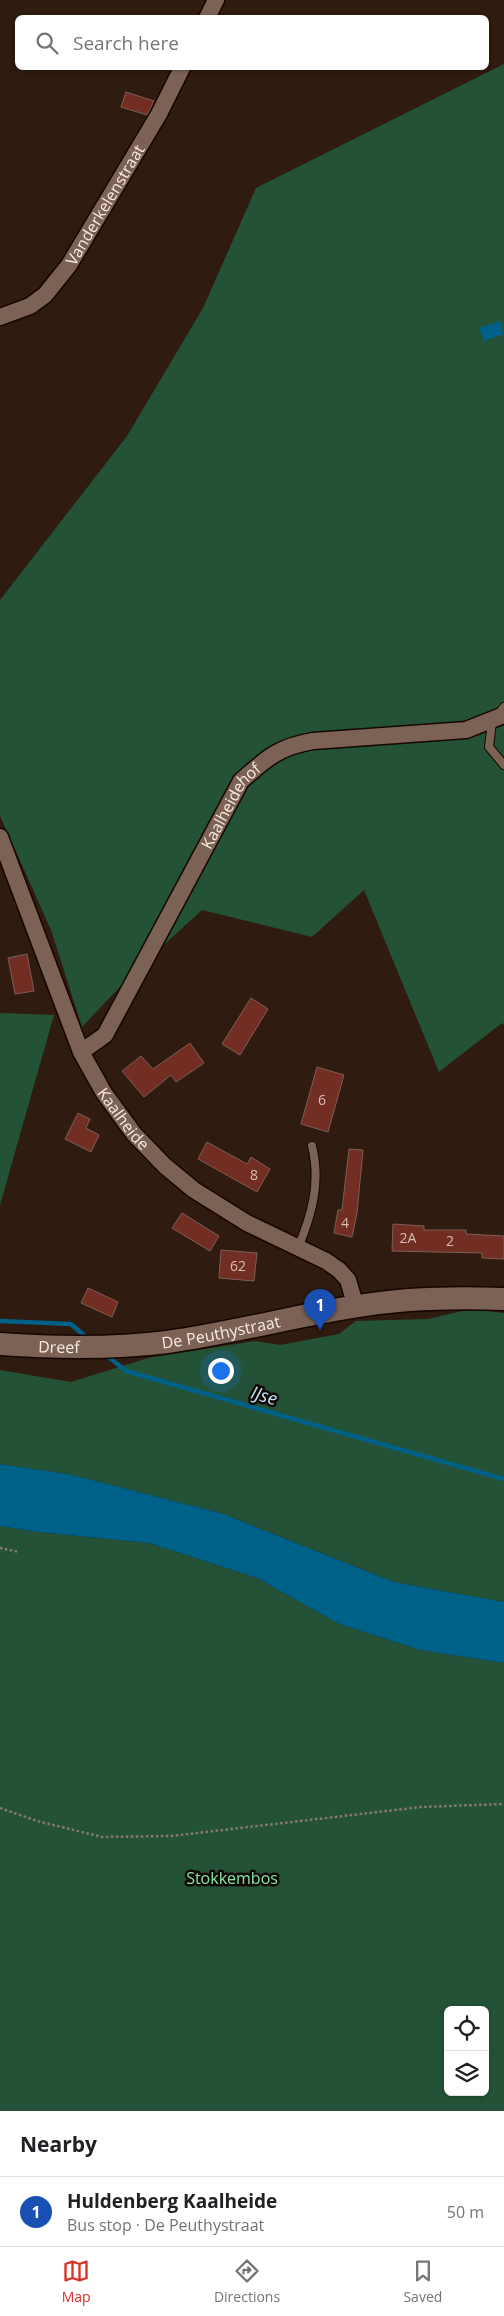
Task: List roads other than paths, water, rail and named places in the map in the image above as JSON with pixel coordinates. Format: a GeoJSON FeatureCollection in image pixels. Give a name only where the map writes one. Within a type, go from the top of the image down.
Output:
{"type":"FeatureCollection","features":[{"type":"Feature","properties":{"kind":"main road","name":"De Peuthystraat"},"geometry":{"type":"LineString","coordinates":[[118,1345],[166,1342],[356,1307],[408,1300],[452,1298],[504,1299]]}},
{"type":"Feature","properties":{"kind":"main road","name":"Dreef"},"geometry":{"type":"LineString","coordinates":[[0,1344],[75,1347],[118,1345]]}},
{"type":"Feature","properties":{"kind":"street"},"geometry":{"type":"LineString","coordinates":[[208,15],[216,0]]}},
{"type":"Feature","properties":{"kind":"street","name":"Vanderkelenstraat"},"geometry":{"type":"LineString","coordinates":[[0,317],[14,313],[37,300],[69,265],[159,114],[181,70]]}},
{"type":"Feature","properties":{"kind":"street","name":"Kaalheidehof"},"geometry":{"type":"LineString","coordinates":[[81,1052],[105,1035],[241,781],[264,760],[289,745],[313,741],[466,730],[498,718]]}},
{"type":"Feature","properties":{"kind":"street","name":"Kaalheide"},"geometry":{"type":"LineString","coordinates":[[0,837],[81,1052],[104,1093],[134,1134],[165,1166],[194,1190],[240,1218],[298,1249],[326,1261],[339,1270],[348,1280],[356,1307]]}},
{"type":"Feature","properties":{"kind":"lane"},"geometry":{"type":"LineString","coordinates":[[504,707],[488,747],[504,766]]}},
{"type":"Feature","properties":{"kind":"lane"},"geometry":{"type":"LineString","coordinates":[[298,1249],[309,1220],[316,1185],[316,1161],[312,1146]]}},
{"type":"Feature","properties":{"kind":"water"},"geometry":{"type":"Polygon","coordinates":[[[500,321],[504,334],[484,341],[479,328],[500,321]]]}},
{"type":"Feature","properties":{"kind":"water"},"geometry":{"type":"Polygon","coordinates":[[[0,1464],[68,1474],[221,1513],[394,1582],[504,1602],[504,1663],[420,1650],[339,1624],[257,1578],[149,1543],[37,1532],[0,1526],[0,1464]]]}},
{"type":"Feature","properties":{"kind":"waterway","name":"IJse"},"geometry":{"type":"LineString","coordinates":[[0,1321],[71,1324],[88,1339]]}},
{"type":"Feature","properties":{"kind":"waterway","name":"IJse"},"geometry":{"type":"LineString","coordinates":[[105,1354],[126,1371],[504,1479]]}},
{"type":"Feature","properties":{"kind":"place","name":"Huldenberg Kaalheide"},"geometry":{"type":"Point","coordinates":[320,1330]}},
{"type":"Feature","properties":{"kind":"park label","name":"Stokkembos"},"geometry":{"type":"Point","coordinates":[232,1878]}}]}
